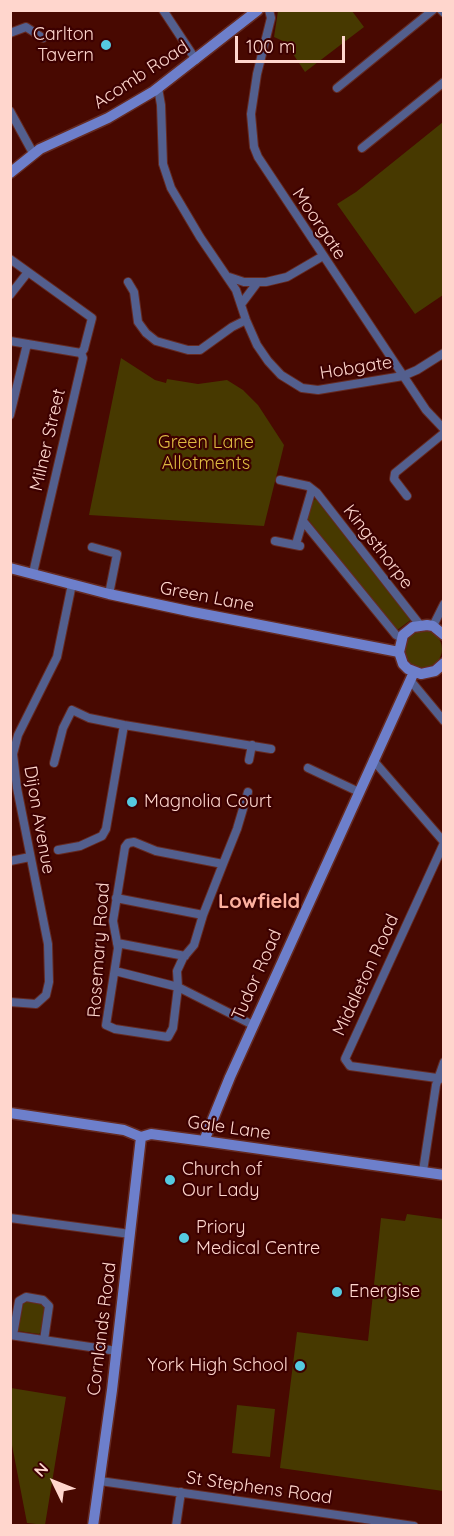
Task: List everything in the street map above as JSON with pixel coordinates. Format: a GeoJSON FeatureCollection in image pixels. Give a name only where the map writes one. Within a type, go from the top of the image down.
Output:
{"type":"FeatureCollection","features":[{"type":"Feature","properties":{"kind":"street"},"geometry":{"type":"LineString","coordinates":[[163,10],[196,60]]}},
{"type":"Feature","properties":{"kind":"street","name":"Acomb Road"},"geometry":{"type":"LineString","coordinates":[[10,173],[33,153],[124,110],[158,88],[258,10]]}},
{"type":"Feature","properties":{"kind":"street","name":"Moorgate"},"geometry":{"type":"LineString","coordinates":[[269,10],[271,18],[257,74],[251,114],[254,147],[264,168],[426,410],[444,431]]}},
{"type":"Feature","properties":{"kind":"street"},"geometry":{"type":"LineString","coordinates":[[338,88],[433,10]]}},
{"type":"Feature","properties":{"kind":"street"},"geometry":{"type":"LineString","coordinates":[[10,33],[26,27],[43,38]]}},
{"type":"Feature","properties":{"kind":"street"},"geometry":{"type":"LineString","coordinates":[[362,148],[444,82]]}},
{"type":"Feature","properties":{"kind":"street","name":"Hobgate"},"geometry":{"type":"LineString","coordinates":[[158,88],[161,105],[162,152],[166,176],[189,221],[229,277],[242,303],[256,345],[288,381],[303,388],[318,390],[404,376],[444,352]]}},
{"type":"Feature","properties":{"kind":"street"},"geometry":{"type":"LineString","coordinates":[[10,111],[33,153]]}},
{"type":"Feature","properties":{"kind":"street"},"geometry":{"type":"LineString","coordinates":[[229,277],[257,284],[287,277],[323,256]]}},
{"type":"Feature","properties":{"kind":"street"},"geometry":{"type":"LineString","coordinates":[[10,260],[28,272],[10,295]]}},
{"type":"Feature","properties":{"kind":"street","name":"Milner Street"},"geometry":{"type":"LineString","coordinates":[[28,272],[92,318],[81,354],[83,358],[33,573]]}},
{"type":"Feature","properties":{"kind":"street"},"geometry":{"type":"LineString","coordinates":[[128,282],[134,292],[138,322],[156,341],[188,350],[200,350],[246,320]]}},
{"type":"Feature","properties":{"kind":"street"},"geometry":{"type":"LineString","coordinates":[[242,303],[257,284]]}},
{"type":"Feature","properties":{"kind":"street"},"geometry":{"type":"LineString","coordinates":[[10,341],[81,354]]}},
{"type":"Feature","properties":{"kind":"street"},"geometry":{"type":"LineString","coordinates":[[10,416],[27,344]]}},
{"type":"Feature","properties":{"kind":"street"},"geometry":{"type":"LineString","coordinates":[[407,495],[394,479],[395,473],[444,431]]}},
{"type":"Feature","properties":{"kind":"street"},"geometry":{"type":"LineString","coordinates":[[275,541],[298,545],[312,489],[280,480]]}},
{"type":"Feature","properties":{"kind":"street","name":"Kingsthorpe"},"geometry":{"type":"LineString","coordinates":[[312,489],[420,625]]}},
{"type":"Feature","properties":{"kind":"street"},"geometry":{"type":"LineString","coordinates":[[303,521],[396,635],[402,638]]}},
{"type":"Feature","properties":{"kind":"street"},"geometry":{"type":"LineString","coordinates":[[92,546],[117,554],[109,594]]}},
{"type":"Feature","properties":{"kind":"street","name":"Green Lane"},"geometry":{"type":"LineString","coordinates":[[10,568],[109,594],[399,652]]}},
{"type":"Feature","properties":{"kind":"street","name":"Dijon Avenue"},"geometry":{"type":"LineString","coordinates":[[10,1002],[36,1004],[46,995],[49,982],[48,944],[14,788],[15,743],[57,657],[72,584]]}},
{"type":"Feature","properties":{"kind":"street"},"geometry":{"type":"LineString","coordinates":[[434,626],[444,604]]}},
{"type":"Feature","properties":{"kind":"street"},"geometry":{"type":"LineString","coordinates":[[444,635],[434,626],[420,625],[408,630],[402,638],[399,652],[403,664],[444,721]]}},
{"type":"Feature","properties":{"kind":"street"},"geometry":{"type":"LineString","coordinates":[[412,676],[428,674],[444,663]]}},
{"type":"Feature","properties":{"kind":"street","name":"Tudor Road"},"geometry":{"type":"LineString","coordinates":[[204,1141],[253,1025],[412,676]]}},
{"type":"Feature","properties":{"kind":"street"},"geometry":{"type":"LineString","coordinates":[[54,763],[63,728],[76,700]]}},
{"type":"Feature","properties":{"kind":"street"},"geometry":{"type":"LineString","coordinates":[[72,710],[89,718],[124,725],[270,749]]}},
{"type":"Feature","properties":{"kind":"street"},"geometry":{"type":"LineString","coordinates":[[58,850],[80,846],[102,836],[106,829],[124,725]]}},
{"type":"Feature","properties":{"kind":"street"},"geometry":{"type":"LineString","coordinates":[[249,760],[252,745]]}},
{"type":"Feature","properties":{"kind":"street"},"geometry":{"type":"LineString","coordinates":[[373,760],[444,842]]}},
{"type":"Feature","properties":{"kind":"street"},"geometry":{"type":"LineString","coordinates":[[308,768],[359,792]]}},
{"type":"Feature","properties":{"kind":"street","name":"Rosemary Road"},"geometry":{"type":"LineString","coordinates":[[223,864],[156,851],[134,843],[128,843],[125,847],[113,921],[117,943],[106,1025],[115,1029],[168,1037],[173,1028],[178,987],[177,971],[194,945],[203,915],[223,864],[248,792]]}},
{"type":"Feature","properties":{"kind":"street","name":"Middleton Road"},"geometry":{"type":"LineString","coordinates":[[440,1078],[350,1065],[345,1059],[444,842]]}},
{"type":"Feature","properties":{"kind":"street"},"geometry":{"type":"LineString","coordinates":[[10,861],[30,857]]}},
{"type":"Feature","properties":{"kind":"street"},"geometry":{"type":"LineString","coordinates":[[116,898],[203,915]]}},
{"type":"Feature","properties":{"kind":"street"},"geometry":{"type":"LineString","coordinates":[[117,943],[185,956]]}},
{"type":"Feature","properties":{"kind":"street"},"geometry":{"type":"LineString","coordinates":[[115,971],[178,987],[253,1025]]}},
{"type":"Feature","properties":{"kind":"street"},"geometry":{"type":"LineString","coordinates":[[423,1171],[444,1062]]}},
{"type":"Feature","properties":{"kind":"street","name":"Gale Lane"},"geometry":{"type":"LineString","coordinates":[[10,1113],[124,1130],[141,1137],[151,1134],[444,1175]]}},
{"type":"Feature","properties":{"kind":"street","name":"Cornlands Road"},"geometry":{"type":"LineString","coordinates":[[93,1526],[117,1351],[141,1137]]}},
{"type":"Feature","properties":{"kind":"street"},"geometry":{"type":"LineString","coordinates":[[10,1218],[130,1234]]}},
{"type":"Feature","properties":{"kind":"street"},"geometry":{"type":"LineString","coordinates":[[44,1340],[49,1306],[43,1300],[26,1297],[19,1301],[12,1335],[44,1340],[117,1351]]}},
{"type":"Feature","properties":{"kind":"street","name":"St Stephens Road"},"geometry":{"type":"LineString","coordinates":[[100,1481],[414,1526]]}},
{"type":"Feature","properties":{"kind":"street"},"geometry":{"type":"LineString","coordinates":[[176,1526],[181,1492]]}},
{"type":"Feature","properties":{"kind":"green space"},"geometry":{"type":"Polygon","coordinates":[[[278,11],[352,11],[364,27],[305,72],[285,42],[274,37],[278,11]]]}},
{"type":"Feature","properties":{"kind":"green space"},"geometry":{"type":"Polygon","coordinates":[[[443,122],[443,295],[415,314],[337,204],[356,192],[443,122]]]}},
{"type":"Feature","properties":{"kind":"green space","name":"Green Lane Allotments"},"geometry":{"type":"Polygon","coordinates":[[[121,358],[155,380],[166,383],[167,379],[198,384],[227,380],[243,390],[258,405],[284,445],[264,526],[89,515],[121,358]]]}},
{"type":"Feature","properties":{"kind":"green space"},"geometry":{"type":"Polygon","coordinates":[[[317,499],[412,619],[396,631],[307,518],[312,500],[317,499]]]}},
{"type":"Feature","properties":{"kind":"green space"},"geometry":{"type":"Polygon","coordinates":[[[423,630],[437,635],[442,649],[437,663],[423,668],[409,663],[404,649],[409,635],[423,630]]]}},
{"type":"Feature","properties":{"kind":"green space"},"geometry":{"type":"Polygon","coordinates":[[[407,1214],[443,1219],[443,1491],[280,1468],[297,1332],[368,1341],[381,1218],[405,1221],[407,1214]]]}},
{"type":"Feature","properties":{"kind":"green space"},"geometry":{"type":"Polygon","coordinates":[[[25,1299],[44,1303],[47,1306],[42,1331],[39,1334],[18,1331],[16,1328],[21,1301],[25,1299]]]}},
{"type":"Feature","properties":{"kind":"green space"},"geometry":{"type":"Polygon","coordinates":[[[11,1388],[66,1397],[45,1525],[27,1523],[11,1440],[11,1388]]]}},
{"type":"Feature","properties":{"kind":"green space"},"geometry":{"type":"Polygon","coordinates":[[[237,1405],[275,1409],[270,1457],[232,1453],[237,1405]]]}},
{"type":"Feature","properties":{"kind":"place","name":"Carlton Tavern"},"geometry":{"type":"Point","coordinates":[106,45]}},
{"type":"Feature","properties":{"kind":"place","name":"Magnolia Court"},"geometry":{"type":"Point","coordinates":[132,802]}},
{"type":"Feature","properties":{"kind":"place","name":"Church of Our Lady"},"geometry":{"type":"Point","coordinates":[170,1180]}},
{"type":"Feature","properties":{"kind":"place","name":"Priory Medical Centre"},"geometry":{"type":"Point","coordinates":[184,1238]}},
{"type":"Feature","properties":{"kind":"place","name":"Energise"},"geometry":{"type":"Point","coordinates":[337,1292]}},
{"type":"Feature","properties":{"kind":"place","name":"York High School"},"geometry":{"type":"Point","coordinates":[300,1366]}},
{"type":"Feature","properties":{"kind":"district","name":"Lowfield"},"geometry":{"type":"Point","coordinates":[259,902]}}]}
